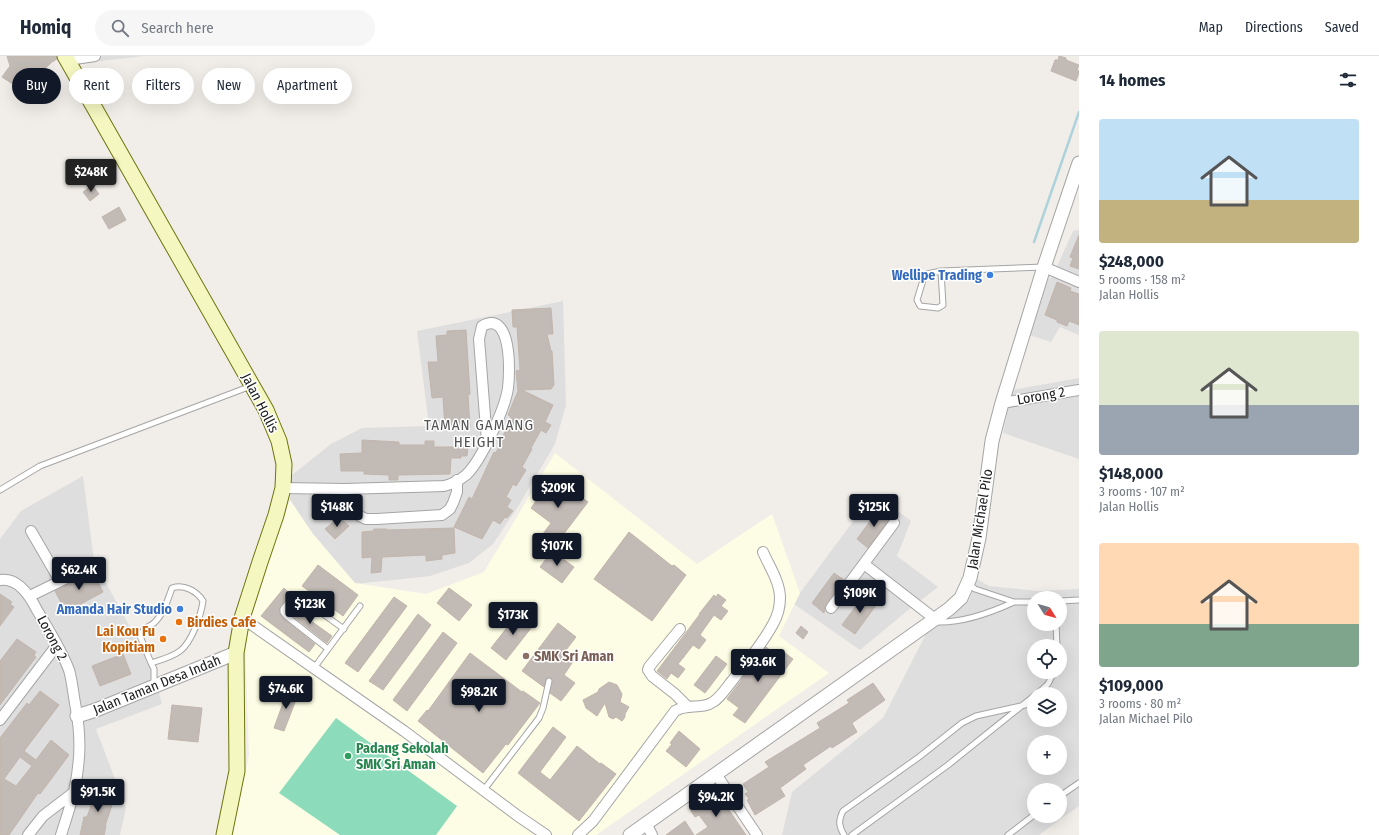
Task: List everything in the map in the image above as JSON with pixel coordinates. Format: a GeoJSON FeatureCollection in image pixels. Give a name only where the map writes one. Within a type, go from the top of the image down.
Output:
{"type":"FeatureCollection","features":[{"type":"Feature","properties":{"kind":"main road","name":"Jalan Hollis"},"geometry":{"type":"LineString","coordinates":[[67,58],[266,410],[279,441],[284,464],[283,488],[276,515],[242,618],[236,653],[237,771],[224,835]]}},
{"type":"Feature","properties":{"kind":"street"},"geometry":{"type":"LineString","coordinates":[[67,58],[96,56]]}},
{"type":"Feature","properties":{"kind":"street","name":"Jalan Michael Pilo"},"geometry":{"type":"LineString","coordinates":[[630,835],[775,734],[949,609],[961,598],[968,584],[975,561],[992,441],[1002,403],[1044,266],[1079,164]]}},
{"type":"Feature","properties":{"kind":"street"},"geometry":{"type":"LineString","coordinates":[[1044,266],[1079,282]]}},
{"type":"Feature","properties":{"kind":"street"},"geometry":{"type":"LineString","coordinates":[[283,488],[345,489],[444,486],[452,484],[466,475],[487,442],[497,421],[508,389],[509,374],[507,342],[504,334],[497,324],[493,323],[487,323],[482,326],[479,339],[487,442]]}},
{"type":"Feature","properties":{"kind":"street","name":"Lorong 2"},"geometry":{"type":"LineString","coordinates":[[1002,403],[1079,390]]}},
{"type":"Feature","properties":{"kind":"street"},"geometry":{"type":"LineString","coordinates":[[345,489],[350,507],[360,517],[366,519],[426,517],[442,515],[450,509],[457,492],[457,480]]}},
{"type":"Feature","properties":{"kind":"street"},"geometry":{"type":"LineString","coordinates":[[831,608],[894,523]]}},
{"type":"Feature","properties":{"kind":"street"},"geometry":{"type":"LineString","coordinates":[[31,531],[60,582]]}},
{"type":"Feature","properties":{"kind":"street"},"geometry":{"type":"LineString","coordinates":[[578,835],[593,821],[670,716],[678,709],[708,705],[719,697],[752,656],[773,624],[778,611],[780,598],[774,575],[762,552]]}},
{"type":"Feature","properties":{"kind":"street"},"geometry":{"type":"LineString","coordinates":[[864,564],[933,620]]}},
{"type":"Feature","properties":{"kind":"street"},"geometry":{"type":"LineString","coordinates":[[30,596],[79,572]]}},
{"type":"Feature","properties":{"kind":"street","name":"Lorong 2"},"geometry":{"type":"LineString","coordinates":[[0,580],[6,579],[12,581],[30,596],[58,645],[69,670],[79,734],[78,766],[73,793],[61,835]]}},
{"type":"Feature","properties":{"kind":"street"},"geometry":{"type":"LineString","coordinates":[[242,618],[404,731],[518,816],[546,835]]}},
{"type":"Feature","properties":{"kind":"street"},"geometry":{"type":"LineString","coordinates":[[680,629],[649,666],[648,670],[652,676],[675,694],[688,707]]}},
{"type":"Feature","properties":{"kind":"street"},"geometry":{"type":"LineString","coordinates":[[0,720],[58,645]]}},
{"type":"Feature","properties":{"kind":"street","name":"Jalan Taman Desa Indah"},"geometry":{"type":"LineString","coordinates":[[77,716],[96,710],[236,653]]}},
{"type":"Feature","properties":{"kind":"street"},"geometry":{"type":"LineString","coordinates":[[716,774],[757,835]]}},
{"type":"Feature","properties":{"kind":"street"},"geometry":{"type":"LineString","coordinates":[[28,835],[42,816],[73,793]]}},
{"type":"Feature","properties":{"kind":"street"},"geometry":{"type":"LineString","coordinates":[[646,823],[652,835]]}},
{"type":"Feature","properties":{"kind":"lane"},"geometry":{"type":"LineString","coordinates":[[941,271],[943,305],[938,308],[920,306],[917,300],[927,274],[941,271],[1044,266]]}},
{"type":"Feature","properties":{"kind":"lane"},"geometry":{"type":"LineString","coordinates":[[0,490],[40,466],[252,386]]}},
{"type":"Feature","properties":{"kind":"lane"},"geometry":{"type":"LineString","coordinates":[[968,584],[975,589],[1014,602],[1027,602]]}},
{"type":"Feature","properties":{"kind":"lane"},"geometry":{"type":"LineString","coordinates":[[151,663],[170,657],[180,651],[189,639],[202,608],[203,601],[200,595],[194,590],[176,586],[172,588],[163,611],[155,623],[143,630],[140,636],[151,663],[154,669],[154,687]]}},
{"type":"Feature","properties":{"kind":"lane"},"geometry":{"type":"LineString","coordinates":[[328,649],[286,616],[283,612],[283,608],[292,597],[298,596],[344,629]]}},
{"type":"Feature","properties":{"kind":"lane"},"geometry":{"type":"LineString","coordinates":[[1067,601],[1079,600]]}},
{"type":"Feature","properties":{"kind":"lane"},"geometry":{"type":"LineString","coordinates":[[933,620],[950,622],[992,612],[1014,602]]}},
{"type":"Feature","properties":{"kind":"lane"},"geometry":{"type":"LineString","coordinates":[[314,668],[360,606]]}},
{"type":"Feature","properties":{"kind":"lane"},"geometry":{"type":"LineString","coordinates":[[1044,687],[1050,679]]}},
{"type":"Feature","properties":{"kind":"lane"},"geometry":{"type":"LineString","coordinates":[[484,791],[539,718],[543,708],[549,681]]}},
{"type":"Feature","properties":{"kind":"lane"},"geometry":{"type":"LineString","coordinates":[[844,835],[840,827],[839,819],[843,811],[919,757],[962,723],[976,716],[1025,705]]}},
{"type":"Feature","properties":{"kind":"lane"},"geometry":{"type":"LineString","coordinates":[[852,835],[948,765],[1025,705]]}},
{"type":"Feature","properties":{"kind":"lane"},"geometry":{"type":"LineString","coordinates":[[1067,791],[1079,783]]}},
{"type":"Feature","properties":{"kind":"lane"},"geometry":{"type":"LineString","coordinates":[[1008,835],[1027,820]]}},
{"type":"Feature","properties":{"kind":"shaded area"},"geometry":{"type":"Polygon","coordinates":[[[70,56],[144,56],[75,64],[70,56]]]}},
{"type":"Feature","properties":{"kind":"shaded area"},"geometry":{"type":"Polygon","coordinates":[[[1079,230],[1079,335],[1060,327],[1051,342],[1026,334],[1043,277],[1052,278],[1073,231],[1079,230]]]}},
{"type":"Feature","properties":{"kind":"shaded area","name":"TAMAN GAMANG HEIGHT"},"geometry":{"type":"Polygon","coordinates":[[[563,301],[566,405],[555,444],[519,505],[493,544],[469,563],[430,576],[355,584],[313,534],[290,500],[292,475],[331,444],[362,428],[429,426],[417,331],[563,301]]]}},
{"type":"Feature","properties":{"kind":"shaded area"},"geometry":{"type":"Polygon","coordinates":[[[1079,378],[1079,459],[1003,433],[1012,390],[1079,378]]]}},
{"type":"Feature","properties":{"kind":"shaded area","name":"SMK Sri Aman"},"geometry":{"type":"Polygon","coordinates":[[[555,453],[697,564],[772,514],[800,593],[779,636],[829,673],[596,835],[232,835],[249,755],[245,639],[250,613],[290,500],[313,534],[355,583],[426,594],[484,572],[555,453]]]}},
{"type":"Feature","properties":{"kind":"shaded area"},"geometry":{"type":"Polygon","coordinates":[[[83,476],[94,561],[153,669],[162,704],[96,729],[126,808],[120,835],[0,835],[0,539],[21,511],[83,476]]]}},
{"type":"Feature","properties":{"kind":"shaded area"},"geometry":{"type":"Polygon","coordinates":[[[874,493],[911,521],[897,556],[938,587],[860,650],[794,604],[800,593],[874,493]]]}},
{"type":"Feature","properties":{"kind":"shaded area"},"geometry":{"type":"Polygon","coordinates":[[[977,579],[989,586],[1038,591],[1079,589],[1079,806],[1067,815],[1067,783],[1027,783],[1027,823],[1056,823],[1039,835],[782,835],[792,792],[883,718],[927,632],[954,614],[969,600],[977,579]]]}},
{"type":"Feature","properties":{"kind":"green space","name":"Padang Sekolah SMK Sri Aman"},"geometry":{"type":"Polygon","coordinates":[[[336,718],[457,806],[436,835],[340,835],[279,793],[336,718]]]}},
{"type":"Feature","properties":{"kind":"building"},"geometry":{"type":"Polygon","coordinates":[[[7,56],[56,56],[57,59],[46,68],[12,68],[12,84],[2,77],[10,66],[7,56]]]}},
{"type":"Feature","properties":{"kind":"building"},"geometry":{"type":"Polygon","coordinates":[[[1059,56],[1079,65],[1077,70],[1079,73],[1076,81],[1051,71],[1055,60],[1058,60],[1059,56]]]}},
{"type":"Feature","properties":{"kind":"building"},"geometry":{"type":"Polygon","coordinates":[[[97,165],[104,175],[88,185],[82,175],[97,165]]]}},
{"type":"Feature","properties":{"kind":"building"},"geometry":{"type":"Polygon","coordinates":[[[92,185],[99,194],[90,201],[83,192],[92,185]]]}},
{"type":"Feature","properties":{"kind":"building"},"geometry":{"type":"Polygon","coordinates":[[[119,207],[126,220],[109,229],[102,217],[119,207]]]}},
{"type":"Feature","properties":{"kind":"building"},"geometry":{"type":"Polygon","coordinates":[[[1079,235],[1079,269],[1070,266],[1073,258],[1070,257],[1079,235]]]}},
{"type":"Feature","properties":{"kind":"building"},"geometry":{"type":"Polygon","coordinates":[[[1057,282],[1071,288],[1070,291],[1079,294],[1079,325],[1069,321],[1067,326],[1045,315],[1057,282]]]}},
{"type":"Feature","properties":{"kind":"building"},"geometry":{"type":"Polygon","coordinates":[[[551,308],[553,334],[547,334],[552,351],[554,385],[551,389],[522,390],[553,405],[545,422],[551,425],[546,433],[541,430],[522,467],[526,470],[516,486],[513,484],[506,497],[511,500],[507,507],[513,511],[507,518],[505,517],[500,524],[493,520],[482,539],[454,527],[469,497],[472,499],[494,452],[496,453],[511,417],[508,415],[518,391],[516,371],[520,370],[517,327],[513,327],[512,310],[551,308]]]}},
{"type":"Feature","properties":{"kind":"building"},"geometry":{"type":"Polygon","coordinates":[[[466,330],[470,394],[468,395],[470,427],[445,429],[443,397],[432,398],[428,362],[438,362],[436,336],[447,335],[447,331],[466,330]]]}},
{"type":"Feature","properties":{"kind":"building"},"geometry":{"type":"Polygon","coordinates":[[[362,440],[399,442],[399,445],[425,445],[425,441],[434,441],[434,447],[468,447],[467,456],[461,456],[461,458],[451,458],[450,474],[398,475],[398,480],[389,480],[389,475],[364,474],[364,471],[341,471],[340,454],[362,453],[362,440]]]}},
{"type":"Feature","properties":{"kind":"building"},"geometry":{"type":"Polygon","coordinates":[[[555,475],[588,502],[553,548],[540,538],[551,523],[531,508],[555,475]]]}},
{"type":"Feature","properties":{"kind":"building"},"geometry":{"type":"Polygon","coordinates":[[[879,509],[891,517],[868,548],[857,539],[879,509]]]}},
{"type":"Feature","properties":{"kind":"building"},"geometry":{"type":"Polygon","coordinates":[[[339,517],[349,526],[335,539],[325,529],[339,517]]]}},
{"type":"Feature","properties":{"kind":"building"},"geometry":{"type":"Polygon","coordinates":[[[454,528],[455,553],[442,555],[442,559],[426,561],[426,555],[382,557],[381,572],[371,573],[372,557],[362,558],[362,532],[373,531],[374,529],[454,528]]]}},
{"type":"Feature","properties":{"kind":"building"},"geometry":{"type":"Polygon","coordinates":[[[629,532],[672,566],[674,565],[686,575],[652,621],[594,579],[629,532]]]}},
{"type":"Feature","properties":{"kind":"building"},"geometry":{"type":"Polygon","coordinates":[[[552,551],[574,567],[562,583],[540,567],[552,551]]]}},
{"type":"Feature","properties":{"kind":"building"},"geometry":{"type":"Polygon","coordinates":[[[318,565],[358,595],[343,616],[302,586],[318,565]]]}},
{"type":"Feature","properties":{"kind":"building"},"geometry":{"type":"Polygon","coordinates":[[[92,570],[103,592],[66,612],[55,591],[82,578],[85,573],[92,570]]]}},
{"type":"Feature","properties":{"kind":"building"},"geometry":{"type":"Polygon","coordinates":[[[834,573],[844,580],[826,604],[824,613],[812,603],[834,573]]]}},
{"type":"Feature","properties":{"kind":"building"},"geometry":{"type":"Polygon","coordinates":[[[284,588],[289,593],[280,607],[280,614],[315,644],[309,652],[261,616],[284,588]]]}},
{"type":"Feature","properties":{"kind":"building"},"geometry":{"type":"Polygon","coordinates":[[[449,588],[472,605],[459,621],[437,603],[449,588]]]}},
{"type":"Feature","properties":{"kind":"building"},"geometry":{"type":"Polygon","coordinates":[[[0,594],[12,602],[10,604],[14,607],[0,626],[0,594]]]}},
{"type":"Feature","properties":{"kind":"building"},"geometry":{"type":"Polygon","coordinates":[[[718,594],[726,600],[721,606],[728,611],[721,620],[714,615],[700,635],[706,640],[699,649],[693,645],[678,664],[685,669],[678,678],[671,673],[667,679],[657,671],[714,595],[716,597],[718,594]]]}},
{"type":"Feature","properties":{"kind":"building"},"geometry":{"type":"Polygon","coordinates":[[[864,595],[877,604],[855,634],[842,625],[864,595]]]}},
{"type":"Feature","properties":{"kind":"building"},"geometry":{"type":"Polygon","coordinates":[[[394,597],[407,606],[358,672],[345,663],[394,597]]]}},
{"type":"Feature","properties":{"kind":"building"},"geometry":{"type":"Polygon","coordinates":[[[290,606],[332,636],[327,643],[289,613],[287,610],[290,606]]]}},
{"type":"Feature","properties":{"kind":"building"},"geometry":{"type":"Polygon","coordinates":[[[520,611],[535,623],[506,660],[491,648],[520,611]]]}},
{"type":"Feature","properties":{"kind":"building"},"geometry":{"type":"Polygon","coordinates":[[[418,614],[431,625],[383,690],[369,681],[418,614]]]}},
{"type":"Feature","properties":{"kind":"building"},"geometry":{"type":"Polygon","coordinates":[[[558,623],[576,637],[566,650],[576,657],[564,675],[575,683],[561,701],[550,693],[553,681],[551,678],[548,677],[546,679],[544,687],[522,671],[558,623]]]}},
{"type":"Feature","properties":{"kind":"building"},"geometry":{"type":"Polygon","coordinates":[[[801,626],[808,632],[803,639],[796,633],[801,626]]]}},
{"type":"Feature","properties":{"kind":"building"},"geometry":{"type":"Polygon","coordinates":[[[443,632],[457,643],[407,711],[393,700],[443,632]]]}},
{"type":"Feature","properties":{"kind":"building"},"geometry":{"type":"Polygon","coordinates":[[[17,639],[36,652],[34,655],[36,657],[0,705],[0,661],[17,639]]]}},
{"type":"Feature","properties":{"kind":"building"},"geometry":{"type":"Polygon","coordinates":[[[766,647],[777,656],[781,650],[793,659],[745,723],[733,715],[739,708],[727,699],[766,647]]]}},
{"type":"Feature","properties":{"kind":"building"},"geometry":{"type":"Polygon","coordinates":[[[470,653],[522,692],[523,691],[540,703],[508,745],[506,744],[483,773],[418,721],[427,710],[428,711],[470,653]]]}},
{"type":"Feature","properties":{"kind":"building"},"geometry":{"type":"Polygon","coordinates":[[[123,654],[131,674],[100,686],[92,666],[123,654]]]}},
{"type":"Feature","properties":{"kind":"building"},"geometry":{"type":"Polygon","coordinates":[[[716,656],[727,664],[705,693],[694,685],[716,656]]]}},
{"type":"Feature","properties":{"kind":"building"},"geometry":{"type":"Polygon","coordinates":[[[609,682],[617,685],[622,694],[620,702],[629,707],[622,721],[616,717],[613,719],[609,717],[605,703],[597,716],[586,708],[583,700],[598,692],[599,689],[609,682]]]}},
{"type":"Feature","properties":{"kind":"building"},"geometry":{"type":"Polygon","coordinates":[[[873,683],[885,700],[852,723],[857,732],[832,748],[831,746],[803,765],[806,769],[780,788],[785,796],[755,815],[747,800],[749,799],[745,794],[748,792],[743,784],[769,767],[765,762],[820,728],[817,723],[849,703],[847,700],[873,683]]]}},
{"type":"Feature","properties":{"kind":"building"},"geometry":{"type":"Polygon","coordinates":[[[288,689],[299,692],[284,731],[274,728],[288,689]]]}},
{"type":"Feature","properties":{"kind":"building"},"geometry":{"type":"Polygon","coordinates":[[[40,691],[59,705],[24,751],[36,760],[51,740],[69,755],[40,794],[38,793],[9,835],[0,835],[0,738],[27,703],[29,705],[40,691]],[[20,757],[4,779],[16,786],[32,766],[20,757]]]}},
{"type":"Feature","properties":{"kind":"building"},"geometry":{"type":"Polygon","coordinates":[[[172,705],[202,708],[198,742],[168,739],[172,705]]]}},
{"type":"Feature","properties":{"kind":"building"},"geometry":{"type":"Polygon","coordinates":[[[553,727],[566,737],[540,772],[550,780],[577,746],[600,764],[601,763],[616,774],[579,821],[518,773],[553,727]]]}},
{"type":"Feature","properties":{"kind":"building"},"geometry":{"type":"Polygon","coordinates":[[[679,731],[700,749],[686,767],[666,751],[672,744],[670,743],[679,731]]]}},
{"type":"Feature","properties":{"kind":"building"},"geometry":{"type":"Polygon","coordinates":[[[98,787],[116,793],[105,826],[104,835],[80,835],[84,817],[87,817],[98,787]]]}},
{"type":"Feature","properties":{"kind":"building"},"geometry":{"type":"Polygon","coordinates":[[[718,794],[746,835],[696,835],[708,827],[699,815],[695,817],[689,808],[706,796],[709,800],[718,794]]]}},
{"type":"Feature","properties":{"kind":"building"},"geometry":{"type":"Polygon","coordinates":[[[685,821],[694,835],[666,835],[685,821]]]}},
{"type":"Feature","properties":{"kind":"waterway"},"geometry":{"type":"LineString","coordinates":[[1034,242],[1079,112]]}},
{"type":"Feature","properties":{"kind":"place","name":"Wellipe Trading"},"geometry":{"type":"Point","coordinates":[990,275]}},
{"type":"Feature","properties":{"kind":"place","name":"Amanda Hair Studio"},"geometry":{"type":"Point","coordinates":[180,609]}},
{"type":"Feature","properties":{"kind":"place","name":"Birdies Cafe"},"geometry":{"type":"Point","coordinates":[179,622]}},
{"type":"Feature","properties":{"kind":"place","name":"Lai Kou Fu Kopitiam"},"geometry":{"type":"Point","coordinates":[163,639]}},
{"type":"Feature","properties":{"kind":"place","name":"SMK Sri Aman"},"geometry":{"type":"Point","coordinates":[526,656]}},
{"type":"Feature","properties":{"kind":"place","name":"Padang Sekolah SMK Sri Aman"},"geometry":{"type":"Point","coordinates":[348,756]}},
{"type":"Feature","properties":{"kind":"district","name":"TAMAN GAMANG HEIGHT"},"geometry":{"type":"Point","coordinates":[479,434]}}]}
